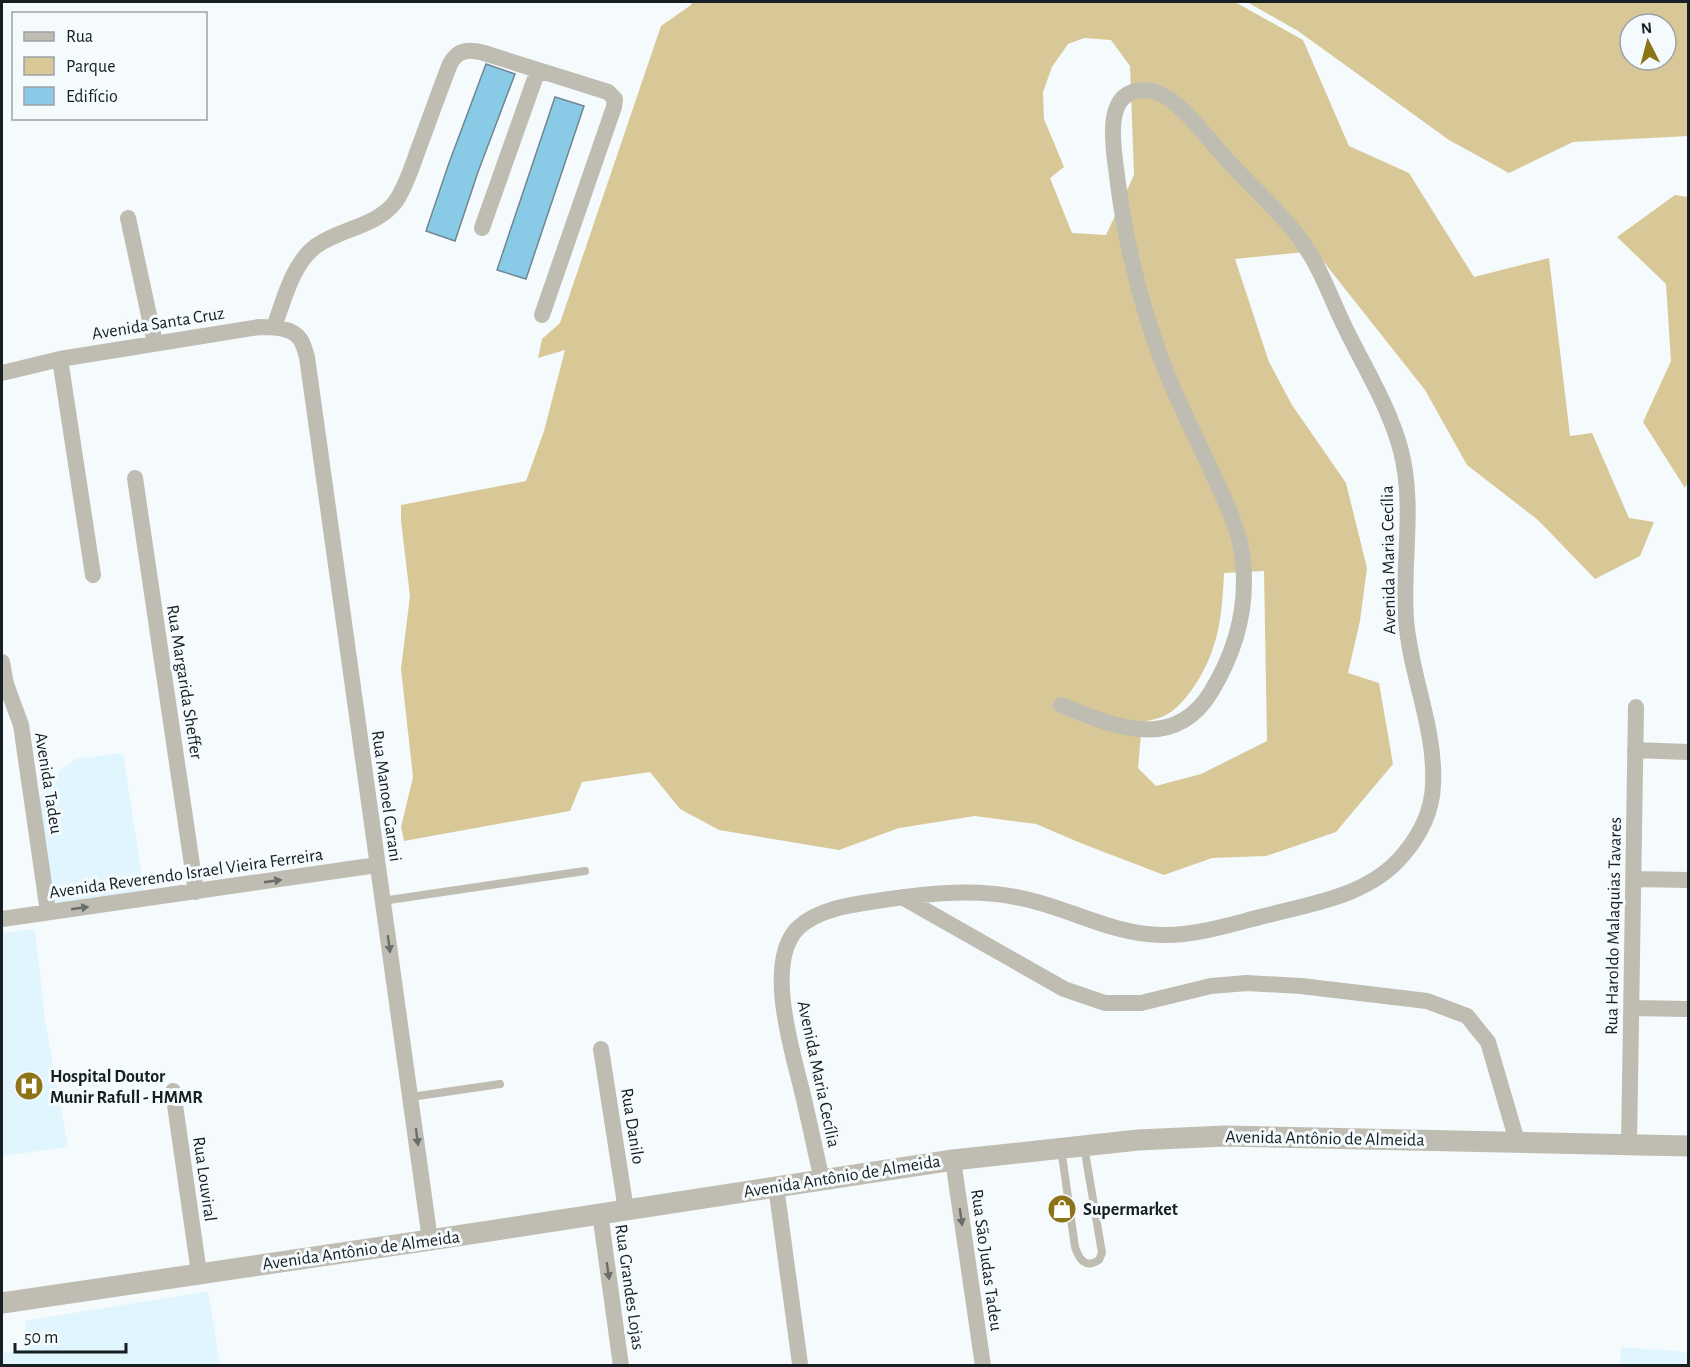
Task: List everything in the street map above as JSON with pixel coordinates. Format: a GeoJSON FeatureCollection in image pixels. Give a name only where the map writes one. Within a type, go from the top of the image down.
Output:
{"type":"FeatureCollection","features":[{"type":"Feature","properties":{"kind":"street"},"geometry":{"type":"LineString","coordinates":[[274,327],[293,278],[305,257],[328,239],[372,220],[396,200],[408,176],[450,64],[455,55],[464,50],[477,51],[613,95],[615,103],[542,315]]}},
{"type":"Feature","properties":{"kind":"street"},"geometry":{"type":"LineString","coordinates":[[482,228],[538,70]]}},
{"type":"Feature","properties":{"kind":"street","name":"Avenida Maria Cecília"},"geometry":{"type":"LineString","coordinates":[[822,1179],[785,1017],[782,980],[785,948],[799,928],[826,911],[902,897],[984,893],[1023,898],[1136,934],[1169,936],[1227,925],[1346,895],[1390,871],[1419,837],[1431,805],[1434,779],[1429,732],[1409,642],[1406,614],[1409,522],[1405,471],[1398,441],[1378,393],[1310,253],[1277,210],[1230,163],[1202,129],[1166,97],[1153,91],[1137,90],[1127,94],[1117,107],[1112,123],[1122,215],[1136,285],[1164,366],[1232,518],[1241,548],[1243,589],[1238,635],[1227,665],[1204,704],[1174,725],[1150,730],[1114,726],[1061,705]]}},
{"type":"Feature","properties":{"kind":"street"},"geometry":{"type":"LineString","coordinates":[[128,218],[155,344]]}},
{"type":"Feature","properties":{"kind":"street","name":"Avenida Santa Cruz"},"geometry":{"type":"LineString","coordinates":[[2,373],[60,359],[259,327],[274,327],[289,331],[300,338],[308,357]]}},
{"type":"Feature","properties":{"kind":"street","name":"Rua Manoel Garani"},"geometry":{"type":"LineString","coordinates":[[308,357],[430,1240]]}},
{"type":"Feature","properties":{"kind":"street"},"geometry":{"type":"LineString","coordinates":[[60,359],[93,574]]}},
{"type":"Feature","properties":{"kind":"street","name":"Rua Margarida Sheffer"},"geometry":{"type":"LineString","coordinates":[[135,478],[196,892]]}},
{"type":"Feature","properties":{"kind":"street","name":"Avenida Tadeu"},"geometry":{"type":"LineString","coordinates":[[2,662],[6,684],[21,725],[48,912]]}},
{"type":"Feature","properties":{"kind":"street","name":"Rua Haroldo Malaquias Tavares"},"geometry":{"type":"LineString","coordinates":[[1629,1145],[1636,707]]}},
{"type":"Feature","properties":{"kind":"street"},"geometry":{"type":"LineString","coordinates":[[1635,750],[1689,752]]}},
{"type":"Feature","properties":{"kind":"street","name":"Avenida Reverendo Israel Vieira Ferreira"},"geometry":{"type":"LineString","coordinates":[[2,919],[377,865]]}},
{"type":"Feature","properties":{"kind":"street"},"geometry":{"type":"LineString","coordinates":[[1634,879],[1689,880]]}},
{"type":"Feature","properties":{"kind":"street"},"geometry":{"type":"LineString","coordinates":[[902,897],[1064,989],[1105,1003],[1141,1003],[1211,986],[1247,983],[1301,986],[1427,1001],[1467,1016],[1488,1042],[1517,1141]]}},
{"type":"Feature","properties":{"kind":"street"},"geometry":{"type":"LineString","coordinates":[[1632,1008],[1689,1010]]}},
{"type":"Feature","properties":{"kind":"street","name":"Rua Danilo"},"geometry":{"type":"LineString","coordinates":[[601,1049],[626,1209]]}},
{"type":"Feature","properties":{"kind":"street","name":"Rua Louviral"},"geometry":{"type":"LineString","coordinates":[[173,1091],[199,1273]]}},
{"type":"Feature","properties":{"kind":"street","name":"Avenida Antônio de Almeida"},"geometry":{"type":"LineString","coordinates":[[2,1302],[430,1240],[953,1160],[1138,1140],[1225,1136],[1689,1146]]}},
{"type":"Feature","properties":{"kind":"street","name":"Rua São Judas Tadeu"},"geometry":{"type":"LineString","coordinates":[[953,1160],[983,1365]]}},
{"type":"Feature","properties":{"kind":"street"},"geometry":{"type":"LineString","coordinates":[[776,1186],[800,1364]]}},
{"type":"Feature","properties":{"kind":"street","name":"Rua Grandes Lojas"},"geometry":{"type":"LineString","coordinates":[[600,1213],[621,1365]]}},
{"type":"Feature","properties":{"kind":"lane"},"geometry":{"type":"LineString","coordinates":[[382,901],[585,871]]}},
{"type":"Feature","properties":{"kind":"lane"},"geometry":{"type":"LineString","coordinates":[[411,1097],[500,1084]]}},
{"type":"Feature","properties":{"kind":"lane"},"geometry":{"type":"LineString","coordinates":[[1061,1148],[1075,1247],[1082,1261],[1093,1264],[1099,1260],[1102,1253],[1084,1145]]}},
{"type":"Feature","properties":{"kind":"shaded area"},"geometry":{"type":"Polygon","coordinates":[[[123,753],[144,890],[52,905],[38,796],[51,787],[59,771],[76,759],[123,753]]]}},
{"type":"Feature","properties":{"kind":"shaded area","name":"Hospital Doutor Munir Rafull - HMMR"},"geometry":{"type":"Polygon","coordinates":[[[35,929],[45,1020],[68,1147],[2,1156],[2,933],[35,929]]]}},
{"type":"Feature","properties":{"kind":"shaded area"},"geometry":{"type":"Polygon","coordinates":[[[208,1291],[220,1365],[2,1365],[2,1353],[29,1348],[25,1321],[208,1291]]]}},
{"type":"Feature","properties":{"kind":"shaded area"},"geometry":{"type":"Polygon","coordinates":[[[1621,1347],[1688,1352],[1688,1365],[1620,1365],[1621,1347]]]}},
{"type":"Feature","properties":{"kind":"green space"},"geometry":{"type":"Polygon","coordinates":[[[692,2],[1235,2],[1303,40],[1349,146],[1409,173],[1474,277],[1549,258],[1570,436],[1592,433],[1629,518],[1654,522],[1640,556],[1595,579],[1538,520],[1467,465],[1425,390],[1315,251],[1235,259],[1269,362],[1292,405],[1346,483],[1367,568],[1360,621],[1348,673],[1379,683],[1393,764],[1336,832],[1266,856],[1212,858],[1164,875],[1036,824],[975,816],[899,828],[839,850],[719,830],[680,809],[650,772],[582,782],[570,811],[404,841],[401,827],[413,777],[401,669],[410,596],[401,505],[526,481],[544,431],[565,350],[538,358],[542,339],[560,323],[661,26],[692,2]],[[1084,38],[1068,44],[1052,67],[1043,92],[1044,119],[1064,167],[1050,178],[1072,233],[1106,235],[1134,175],[1130,66],[1111,40],[1084,38]],[[1264,571],[1224,573],[1217,635],[1200,677],[1191,691],[1172,711],[1162,717],[1142,723],[1138,768],[1156,786],[1201,774],[1267,741],[1264,571]]]}},
{"type":"Feature","properties":{"kind":"green space"},"geometry":{"type":"Polygon","coordinates":[[[1247,2],[1688,2],[1688,136],[1573,142],[1509,173],[1449,140],[1298,31],[1247,2]]]}},
{"type":"Feature","properties":{"kind":"green space"},"geometry":{"type":"Polygon","coordinates":[[[1675,195],[1688,197],[1688,481],[1685,488],[1643,422],[1671,361],[1666,284],[1617,237],[1675,195]]]}},
{"type":"Feature","properties":{"kind":"building"},"geometry":{"type":"Polygon","coordinates":[[[486,64],[515,74],[455,241],[426,231],[486,64]]]}},
{"type":"Feature","properties":{"kind":"building"},"geometry":{"type":"Polygon","coordinates":[[[555,97],[584,106],[526,279],[497,270],[555,97]]]}},
{"type":"Feature","properties":{"kind":"place","name":"Hospital Doutor Munir Rafull - HMMR"},"geometry":{"type":"Point","coordinates":[29,1086]}},
{"type":"Feature","properties":{"kind":"place","name":"Supermarket"},"geometry":{"type":"Point","coordinates":[1062,1209]}}]}
